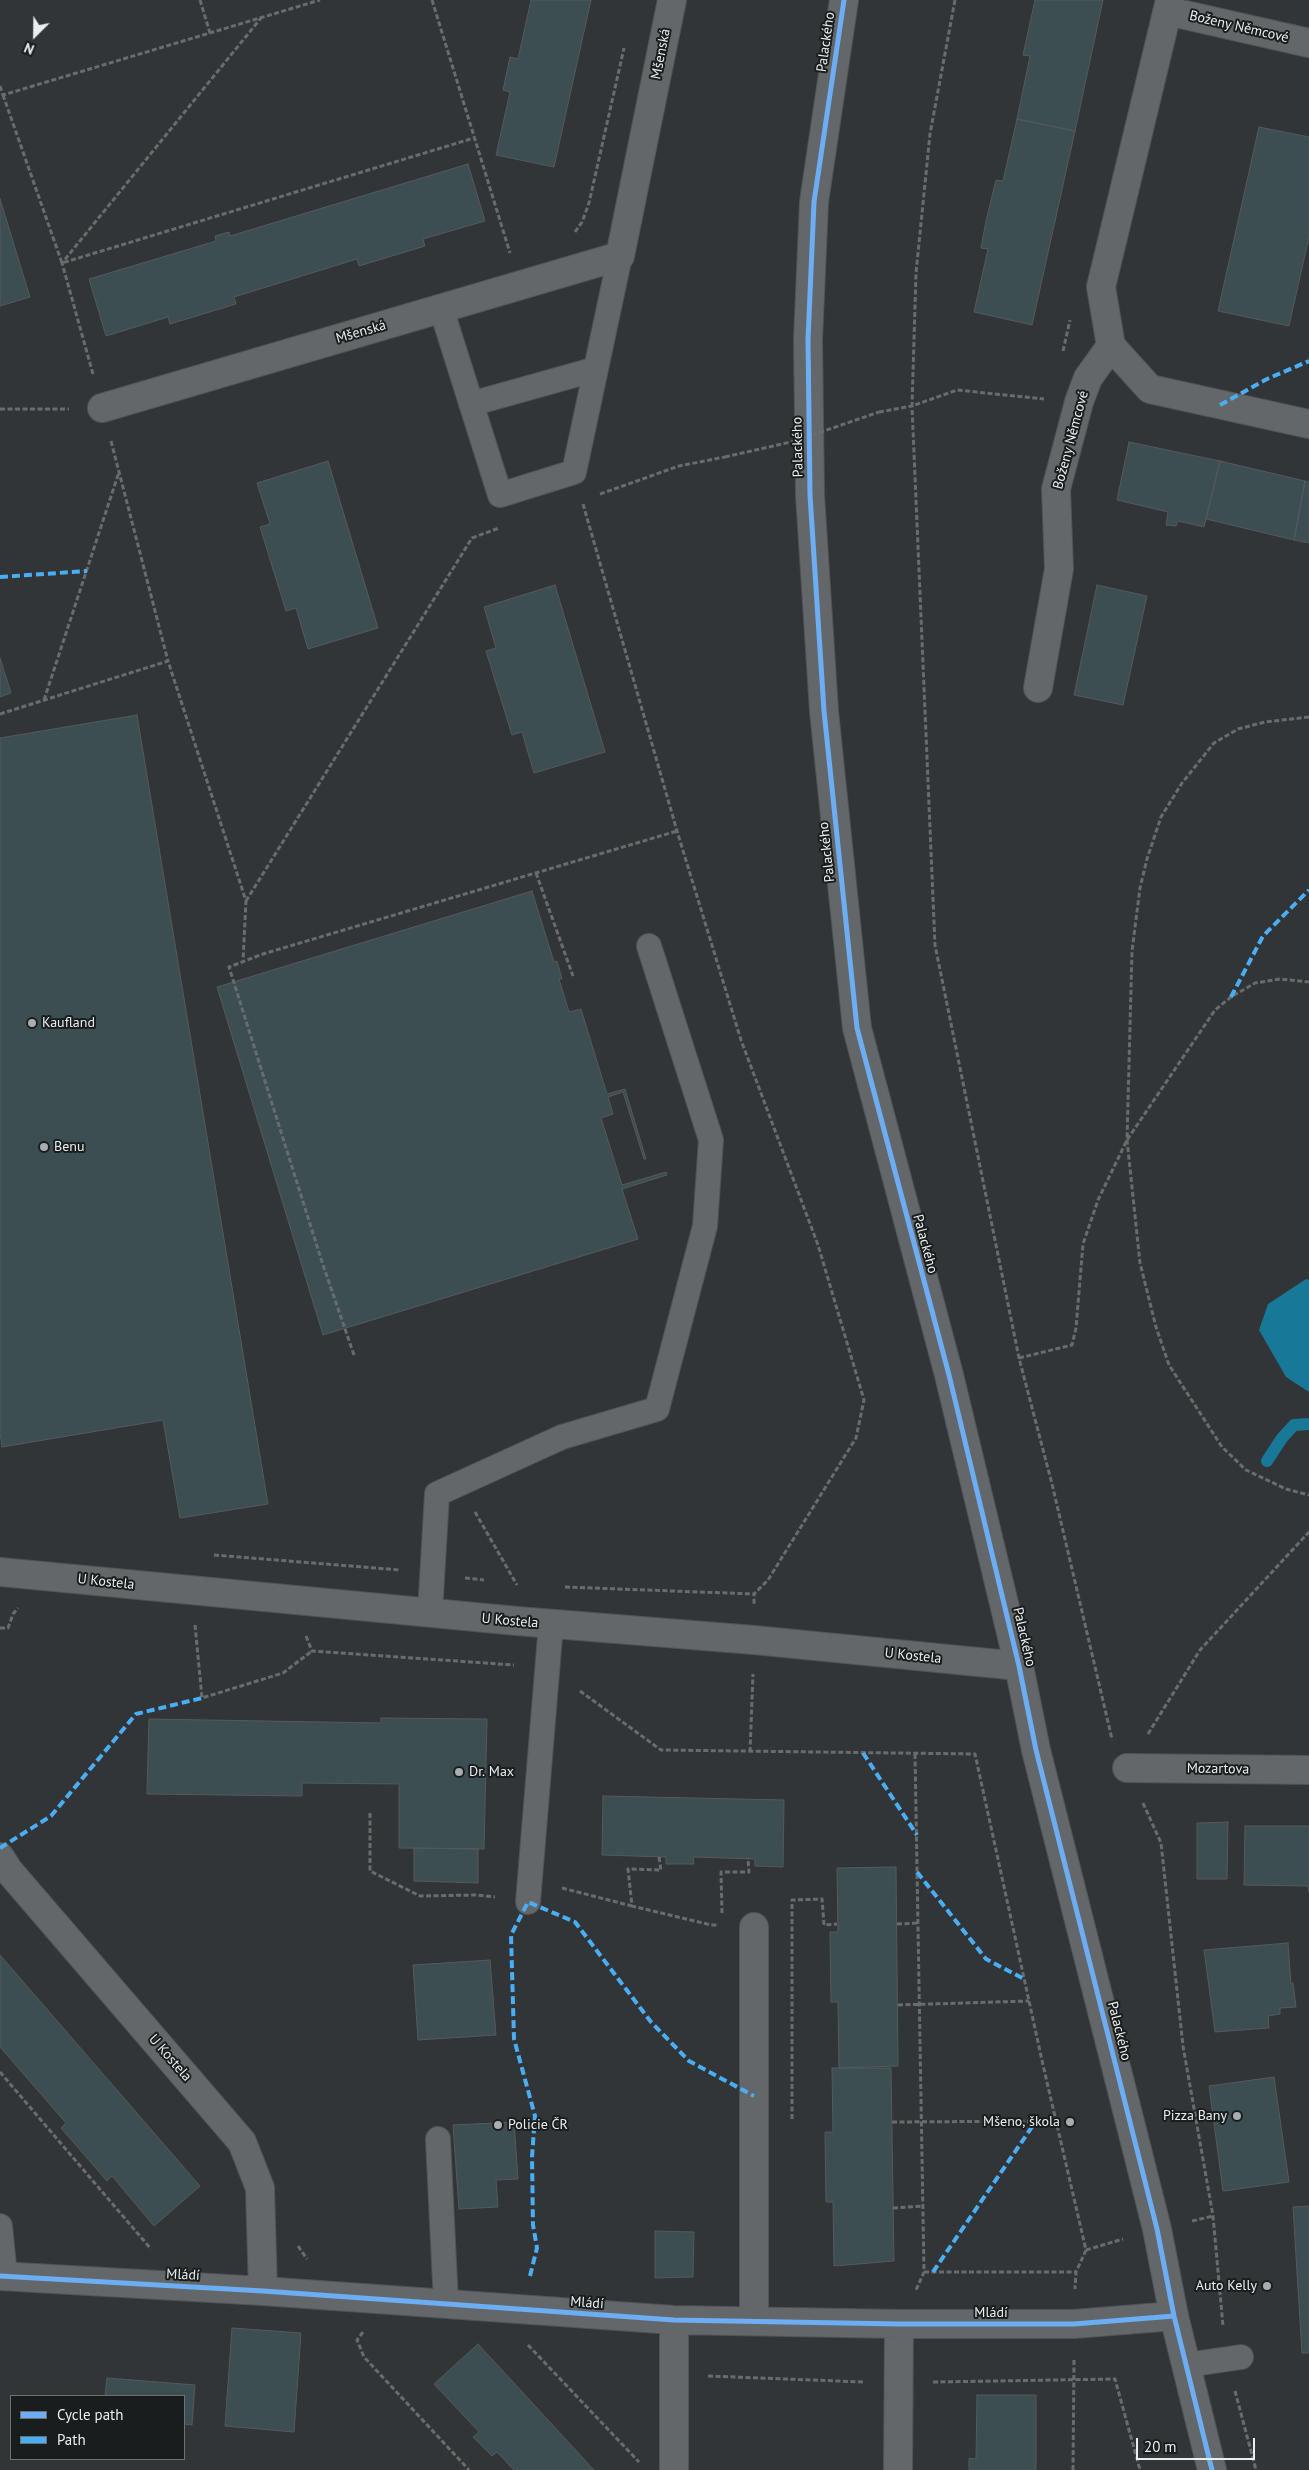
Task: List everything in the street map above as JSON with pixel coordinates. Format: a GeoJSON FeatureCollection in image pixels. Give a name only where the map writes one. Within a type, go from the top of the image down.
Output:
{"type":"FeatureCollection","features":[{"type":"Feature","properties":{"kind":"street","name":"Mšenská"},"geometry":{"type":"LineString","coordinates":[[102,408],[620,256],[672,0]]}},
{"type":"Feature","properties":{"kind":"street","name":"Palackého"},"geometry":{"type":"LineString","coordinates":[[844,0],[814,202],[808,340],[809,466],[824,711],[856,1028],[948,1375],[1019,1666],[1036,1750],[1157,2229],[1174,2316],[1212,2470]]}},
{"type":"Feature","properties":{"kind":"street","name":"Boženy Němcové"},"geometry":{"type":"LineString","coordinates":[[1038,688],[1059,569],[1056,489],[1079,402],[1088,378],[1111,346],[1101,287],[1169,5],[1300,41]]}},
{"type":"Feature","properties":{"kind":"street"},"geometry":{"type":"LineString","coordinates":[[1111,346],[1150,389],[1309,424]]}},
{"type":"Feature","properties":{"kind":"street","name":"U Kostela"},"geometry":{"type":"LineString","coordinates":[[0,1572],[551,1624],[754,1640],[1019,1666]]}},
{"type":"Feature","properties":{"kind":"street","name":"Mozartova"},"geometry":{"type":"LineString","coordinates":[[1127,1768],[1309,1770]]}},
{"type":"Feature","properties":{"kind":"street","name":"U Kostela"},"geometry":{"type":"LineString","coordinates":[[0,1856],[9,1871],[242,2142],[260,2188],[263,2291]]}},
{"type":"Feature","properties":{"kind":"street"},"geometry":{"type":"LineString","coordinates":[[754,1927],[754,2320]]}},
{"type":"Feature","properties":{"kind":"street","name":"Mládí"},"geometry":{"type":"LineString","coordinates":[[2,2276],[263,2291],[674,2320],[899,2324],[1074,2324],[1174,2316]]}},
{"type":"Feature","properties":{"kind":"street"},"geometry":{"type":"LineString","coordinates":[[674,2320],[674,2470]]}},
{"type":"Feature","properties":{"kind":"street"},"geometry":{"type":"LineString","coordinates":[[898,2470],[899,2324]]}},
{"type":"Feature","properties":{"kind":"lane","name":"Mšenská"},"geometry":{"type":"LineString","coordinates":[[574,472],[620,256]]}},
{"type":"Feature","properties":{"kind":"lane"},"geometry":{"type":"LineString","coordinates":[[441,308],[500,495],[574,472]]}},
{"type":"Feature","properties":{"kind":"lane"},"geometry":{"type":"LineString","coordinates":[[471,404],[596,369]]}},
{"type":"Feature","properties":{"kind":"lane"},"geometry":{"type":"LineString","coordinates":[[430,1613],[437,1494],[562,1437],[657,1409],[705,1226],[711,1140],[649,946]]}},
{"type":"Feature","properties":{"kind":"lane"},"geometry":{"type":"LineString","coordinates":[[529,1891],[551,1624]]}},
{"type":"Feature","properties":{"kind":"lane"},"geometry":{"type":"LineString","coordinates":[[438,2139],[446,2304]]}},
{"type":"Feature","properties":{"kind":"lane"},"geometry":{"type":"LineString","coordinates":[[0,2226],[2,2276]]}},
{"type":"Feature","properties":{"kind":"lane"},"geometry":{"type":"LineString","coordinates":[[1186,2365],[1241,2357]]}},
{"type":"Feature","properties":{"kind":"path"},"geometry":{"type":"LineString","coordinates":[[200,0],[210,33]]}},
{"type":"Feature","properties":{"kind":"path"},"geometry":{"type":"LineString","coordinates":[[3,95],[320,0]]}},
{"type":"Feature","properties":{"kind":"path"},"geometry":{"type":"LineString","coordinates":[[432,0],[510,254]]}},
{"type":"Feature","properties":{"kind":"path"},"geometry":{"type":"LineString","coordinates":[[955,0],[930,134],[916,273],[912,406],[935,946],[1019,1358],[1052,1484],[1110,1734],[1160,1843],[1183,2046],[1213,2216]]}},
{"type":"Feature","properties":{"kind":"path"},"geometry":{"type":"LineString","coordinates":[[62,263],[261,18]]}},
{"type":"Feature","properties":{"kind":"path"},"geometry":{"type":"LineString","coordinates":[[572,234],[582,222],[589,203],[626,39]]}},
{"type":"Feature","properties":{"kind":"path"},"geometry":{"type":"LineString","coordinates":[[0,86],[62,263],[119,471],[168,661],[246,901],[243,961]]}},
{"type":"Feature","properties":{"kind":"path"},"geometry":{"type":"LineString","coordinates":[[62,263],[474,138]]}},
{"type":"Feature","properties":{"kind":"path"},"geometry":{"type":"LineString","coordinates":[[582,500],[679,466],[795,441],[879,412],[912,406],[957,390],[1079,402]]}},
{"type":"Feature","properties":{"kind":"path"},"geometry":{"type":"LineString","coordinates":[[0,409],[102,408]]}},
{"type":"Feature","properties":{"kind":"path"},"geometry":{"type":"LineString","coordinates":[[44,700],[119,471]]}},
{"type":"Feature","properties":{"kind":"path"},"geometry":{"type":"LineString","coordinates":[[557,1587],[754,1594],[768,1580],[856,1438],[864,1400],[818,1245],[741,1040],[677,831],[574,472]]}},
{"type":"Feature","properties":{"kind":"path"},"geometry":{"type":"LineString","coordinates":[[246,901],[472,538],[509,525]]}},
{"type":"Feature","properties":{"kind":"path"},"geometry":{"type":"LineString","coordinates":[[0,714],[168,661]]}},
{"type":"Feature","properties":{"kind":"path"},"geometry":{"type":"LineString","coordinates":[[1309,717],[1265,722],[1238,729],[1214,743],[1182,783],[1161,817],[1146,859],[1140,888],[1132,951],[1127,1140],[1140,1263],[1156,1326],[1169,1365],[1222,1446],[1246,1470],[1286,1489],[1309,1495]]}},
{"type":"Feature","properties":{"kind":"path"},"geometry":{"type":"LineString","coordinates":[[354,1355],[322,1262],[229,967],[243,961],[677,831]]}},
{"type":"Feature","properties":{"kind":"path"},"geometry":{"type":"LineString","coordinates":[[536,873],[573,976]]}},
{"type":"Feature","properties":{"kind":"path"},"geometry":{"type":"LineString","coordinates":[[1019,1358],[1072,1346],[1076,1328],[1083,1244],[1098,1200],[1127,1140],[1215,1010],[1231,997],[1255,983],[1280,978],[1309,982]]}},
{"type":"Feature","properties":{"kind":"path"},"geometry":{"type":"LineString","coordinates":[[459,1484],[518,1586],[508,1584]]}},
{"type":"Feature","properties":{"kind":"path"},"geometry":{"type":"LineString","coordinates":[[1127,1768],[1200,1650],[1309,1532]]}},
{"type":"Feature","properties":{"kind":"path"},"geometry":{"type":"LineString","coordinates":[[209,1554],[432,1572],[489,1581]]}},
{"type":"Feature","properties":{"kind":"path"},"geometry":{"type":"LineString","coordinates":[[194,1620],[202,1698],[283,1672],[312,1651]]}},
{"type":"Feature","properties":{"kind":"path"},"geometry":{"type":"LineString","coordinates":[[548,1675],[561,1678],[661,1750],[975,1754],[1055,2121],[1086,2250],[1076,2272],[1072,2470]]}},
{"type":"Feature","properties":{"kind":"path"},"geometry":{"type":"LineString","coordinates":[[915,1754],[924,2272],[915,2292]]}},
{"type":"Feature","properties":{"kind":"path"},"geometry":{"type":"LineString","coordinates":[[370,1812],[370,1872],[420,1896],[477,1895],[529,1891],[632,1906],[710,1925],[723,1925],[721,1872],[748,1872],[748,1858]]}},
{"type":"Feature","properties":{"kind":"path"},"geometry":{"type":"LineString","coordinates":[[632,1906],[628,1869],[661,1870],[659,1857]]}},
{"type":"Feature","properties":{"kind":"path"},"geometry":{"type":"LineString","coordinates":[[792,2126],[792,1900],[822,1898],[824,1925],[838,1924]]}},
{"type":"Feature","properties":{"kind":"path"},"geometry":{"type":"LineString","coordinates":[[897,1924],[918,1923]]}},
{"type":"Feature","properties":{"kind":"path"},"geometry":{"type":"LineString","coordinates":[[754,1927],[792,1930]]}},
{"type":"Feature","properties":{"kind":"path"},"geometry":{"type":"LineString","coordinates":[[898,2005],[1029,2000]]}},
{"type":"Feature","properties":{"kind":"path"},"geometry":{"type":"LineString","coordinates":[[0,2072],[149,2248],[158,2251]]}},
{"type":"Feature","properties":{"kind":"path"},"geometry":{"type":"LineString","coordinates":[[892,2122],[1055,2121]]}},
{"type":"Feature","properties":{"kind":"path"},"geometry":{"type":"LineString","coordinates":[[893,2208],[923,2206]]}},
{"type":"Feature","properties":{"kind":"path"},"geometry":{"type":"LineString","coordinates":[[924,2272],[1076,2272]]}},
{"type":"Feature","properties":{"kind":"path"},"geometry":{"type":"LineString","coordinates":[[367,2328],[357,2340],[364,2357],[468,2470]]}},
{"type":"Feature","properties":{"kind":"path"},"geometry":{"type":"LineString","coordinates":[[526,2342],[641,2464]]}},
{"type":"Feature","properties":{"kind":"path"},"geometry":{"type":"LineString","coordinates":[[674,2373],[701,2376],[899,2383],[1115,2379],[1140,2470]]}},
{"type":"Feature","properties":{"kind":"water"},"geometry":{"type":"Polygon","coordinates":[[[1306,1279],[1309,1280],[1309,1392],[1286,1377],[1259,1330],[1268,1304],[1306,1279]]]}},
{"type":"Feature","properties":{"kind":"building"},"geometry":{"type":"Polygon","coordinates":[[[531,0],[591,0],[554,167],[496,155],[510,92],[503,90],[510,57],[518,59],[531,0]]]}},
{"type":"Feature","properties":{"kind":"building"},"geometry":{"type":"Polygon","coordinates":[[[1035,0],[1103,0],[1075,131],[1017,119],[1030,56],[1023,55],[1035,0]]]}},
{"type":"Feature","properties":{"kind":"building"},"geometry":{"type":"Polygon","coordinates":[[[1017,119],[1075,131],[1032,325],[974,312],[988,249],[981,248],[986,221],[996,180],[1003,181],[1017,119]]]}},
{"type":"Feature","properties":{"kind":"building"},"geometry":{"type":"Polygon","coordinates":[[[1259,127],[1309,137],[1309,237],[1289,326],[1218,311],[1259,127]]]}},
{"type":"Feature","properties":{"kind":"building"},"geometry":{"type":"Polygon","coordinates":[[[468,164],[485,221],[423,239],[425,246],[359,266],[357,259],[234,297],[236,304],[170,324],[168,317],[106,336],[89,279],[216,241],[215,236],[229,232],[230,236],[468,164]]]}},
{"type":"Feature","properties":{"kind":"building"},"geometry":{"type":"Polygon","coordinates":[[[0,199],[30,297],[0,306],[0,199]]]}},
{"type":"Feature","properties":{"kind":"building"},"geometry":{"type":"Polygon","coordinates":[[[1129,442],[1220,461],[1204,527],[1178,521],[1176,526],[1166,525],[1168,512],[1117,500],[1129,442]]]}},
{"type":"Feature","properties":{"kind":"building"},"geometry":{"type":"Polygon","coordinates":[[[328,461],[378,628],[308,649],[296,608],[286,611],[260,527],[270,524],[257,483],[328,461]]]}},
{"type":"Feature","properties":{"kind":"building"},"geometry":{"type":"Polygon","coordinates":[[[1220,461],[1305,481],[1294,540],[1206,519],[1220,461]]]}},
{"type":"Feature","properties":{"kind":"building"},"geometry":{"type":"Polygon","coordinates":[[[1305,481],[1309,482],[1309,543],[1294,540],[1305,481]]]}},
{"type":"Feature","properties":{"kind":"building"},"geometry":{"type":"Polygon","coordinates":[[[555,585],[605,752],[534,773],[522,732],[512,735],[486,651],[496,648],[484,607],[555,585]]]}},
{"type":"Feature","properties":{"kind":"building"},"geometry":{"type":"Polygon","coordinates":[[[1097,585],[1147,596],[1123,705],[1074,695],[1097,585]]]}},
{"type":"Feature","properties":{"kind":"building"},"geometry":{"type":"Polygon","coordinates":[[[0,658],[11,693],[0,697],[0,658]]]}},
{"type":"Feature","properties":{"kind":"building"},"geometry":{"type":"Polygon","coordinates":[[[137,715],[268,1504],[180,1518],[163,1420],[2,1447],[0,1432],[0,738],[137,715]]]}},
{"type":"Feature","properties":{"kind":"building"},"geometry":{"type":"Polygon","coordinates":[[[532,891],[554,962],[557,961],[562,979],[559,979],[569,1012],[581,1009],[607,1094],[625,1089],[646,1159],[644,1159],[623,1092],[608,1097],[613,1114],[601,1118],[622,1185],[666,1172],[667,1175],[622,1189],[638,1239],[323,1335],[217,987],[532,891]]]}},
{"type":"Feature","properties":{"kind":"building"},"geometry":{"type":"Polygon","coordinates":[[[381,1718],[487,1719],[484,1849],[399,1848],[399,1784],[302,1783],[302,1796],[147,1794],[149,1719],[381,1723],[381,1718]]]}},
{"type":"Feature","properties":{"kind":"building"},"geometry":{"type":"Polygon","coordinates":[[[603,1796],[784,1800],[783,1867],[755,1866],[755,1859],[693,1857],[694,1864],[666,1864],[666,1857],[602,1855],[603,1796]]]}},
{"type":"Feature","properties":{"kind":"building"},"geometry":{"type":"Polygon","coordinates":[[[1228,1822],[1227,1879],[1197,1879],[1197,1823],[1228,1822]]]}},
{"type":"Feature","properties":{"kind":"building"},"geometry":{"type":"Polygon","coordinates":[[[1245,1826],[1309,1826],[1309,1893],[1308,1886],[1244,1885],[1245,1826]]]}},
{"type":"Feature","properties":{"kind":"building"},"geometry":{"type":"Polygon","coordinates":[[[414,1848],[478,1849],[478,1883],[414,1881],[414,1848]]]}},
{"type":"Feature","properties":{"kind":"building"},"geometry":{"type":"Polygon","coordinates":[[[896,1867],[898,2066],[839,2068],[838,2002],[831,2002],[830,1932],[838,1932],[837,1868],[896,1867]]]}},
{"type":"Feature","properties":{"kind":"building"},"geometry":{"type":"Polygon","coordinates":[[[1288,1943],[1291,1984],[1293,1983],[1296,2007],[1280,2008],[1280,2014],[1268,2016],[1269,2028],[1215,2032],[1204,1950],[1288,1943]]]}},
{"type":"Feature","properties":{"kind":"building"},"geometry":{"type":"Polygon","coordinates":[[[0,1955],[200,2186],[154,2226],[112,2176],[107,2181],[61,2128],[66,2123],[0,2047],[0,1955]]]}},
{"type":"Feature","properties":{"kind":"building"},"geometry":{"type":"Polygon","coordinates":[[[490,1960],[496,2035],[418,2040],[413,1965],[490,1960]]]}},
{"type":"Feature","properties":{"kind":"building"},"geometry":{"type":"Polygon","coordinates":[[[832,2068],[891,2068],[894,2261],[834,2266],[833,2202],[826,2202],[825,2132],[833,2132],[832,2068]]]}},
{"type":"Feature","properties":{"kind":"building"},"geometry":{"type":"Polygon","coordinates":[[[1274,2077],[1289,2182],[1223,2191],[1209,2086],[1274,2077]]]}},
{"type":"Feature","properties":{"kind":"building"},"geometry":{"type":"Polygon","coordinates":[[[514,2122],[518,2179],[496,2180],[498,2207],[459,2209],[453,2125],[514,2122]]]}},
{"type":"Feature","properties":{"kind":"building"},"geometry":{"type":"Polygon","coordinates":[[[1309,2206],[1309,2353],[1302,2353],[1293,2207],[1309,2206]]]}},
{"type":"Feature","properties":{"kind":"building"},"geometry":{"type":"Polygon","coordinates":[[[655,2231],[694,2232],[693,2277],[655,2278],[655,2231]]]}},
{"type":"Feature","properties":{"kind":"building"},"geometry":{"type":"Polygon","coordinates":[[[232,2328],[301,2333],[294,2432],[225,2426],[232,2328]]]}},
{"type":"Feature","properties":{"kind":"building"},"geometry":{"type":"Polygon","coordinates":[[[478,2344],[594,2470],[514,2470],[497,2452],[492,2456],[473,2437],[479,2432],[434,2384],[478,2344]]]}},
{"type":"Feature","properties":{"kind":"building"},"geometry":{"type":"Polygon","coordinates":[[[107,2378],[195,2385],[192,2425],[185,2424],[185,2395],[105,2395],[107,2378]]]}},
{"type":"Feature","properties":{"kind":"building"},"geometry":{"type":"Polygon","coordinates":[[[977,2395],[1036,2395],[1036,2470],[969,2470],[969,2458],[976,2459],[977,2395]]]}},
{"type":"Feature","properties":{"kind":"waterway"},"geometry":{"type":"LineString","coordinates":[[1267,1461],[1282,1438],[1294,1425],[1309,1424]]}},
{"type":"Feature","properties":{"kind":"marked path"},"geometry":{"type":"LineString","coordinates":[[1220,405],[1267,379],[1309,361]]}},
{"type":"Feature","properties":{"kind":"marked path"},"geometry":{"type":"LineString","coordinates":[[0,577],[87,571]]}},
{"type":"Feature","properties":{"kind":"marked path"},"geometry":{"type":"LineString","coordinates":[[1231,997],[1263,936],[1309,890]]}},
{"type":"Feature","properties":{"kind":"marked path"},"geometry":{"type":"LineString","coordinates":[[0,1848],[51,1816],[136,1714],[202,1698]]}},
{"type":"Feature","properties":{"kind":"marked path"},"geometry":{"type":"LineString","coordinates":[[863,1753],[917,1835]]}},
{"type":"Feature","properties":{"kind":"marked path"},"geometry":{"type":"LineString","coordinates":[[917,1872],[986,1959],[1024,1979]]}},
{"type":"Feature","properties":{"kind":"marked path"},"geometry":{"type":"LineString","coordinates":[[530,2276],[537,2248],[533,2225],[532,2157],[535,2116],[514,2039],[511,1935],[528,1902],[575,1922],[651,2022],[689,2061],[754,2096]]}},
{"type":"Feature","properties":{"kind":"marked path"},"geometry":{"type":"LineString","coordinates":[[933,2272],[1036,2121]]}},
{"type":"Feature","properties":{"kind":"cycle path"},"geometry":{"type":"LineString","coordinates":[[844,0],[814,202],[808,340],[810,495],[824,711],[857,1028],[949,1375],[1019,1666],[1036,1750],[1157,2229],[1174,2316],[1212,2470]]}},
{"type":"Feature","properties":{"kind":"cycle path"},"geometry":{"type":"LineString","coordinates":[[0,2276],[263,2291],[674,2320],[899,2324],[1074,2324],[1174,2316]]}},
{"type":"Feature","properties":{"kind":"place","name":"Kaufland"},"geometry":{"type":"Point","coordinates":[32,1023]}},
{"type":"Feature","properties":{"kind":"place","name":"Benu"},"geometry":{"type":"Point","coordinates":[44,1147]}},
{"type":"Feature","properties":{"kind":"place","name":"Dr. Max"},"geometry":{"type":"Point","coordinates":[459,1772]}},
{"type":"Feature","properties":{"kind":"place","name":"Pizza Bany"},"geometry":{"type":"Point","coordinates":[1237,2116]}},
{"type":"Feature","properties":{"kind":"place","name":"Mšeno, škola"},"geometry":{"type":"Point","coordinates":[1070,2122]}},
{"type":"Feature","properties":{"kind":"place","name":"Policie ČR"},"geometry":{"type":"Point","coordinates":[498,2125]}},
{"type":"Feature","properties":{"kind":"place","name":"Auto Kelly"},"geometry":{"type":"Point","coordinates":[1267,2286]}}]}
